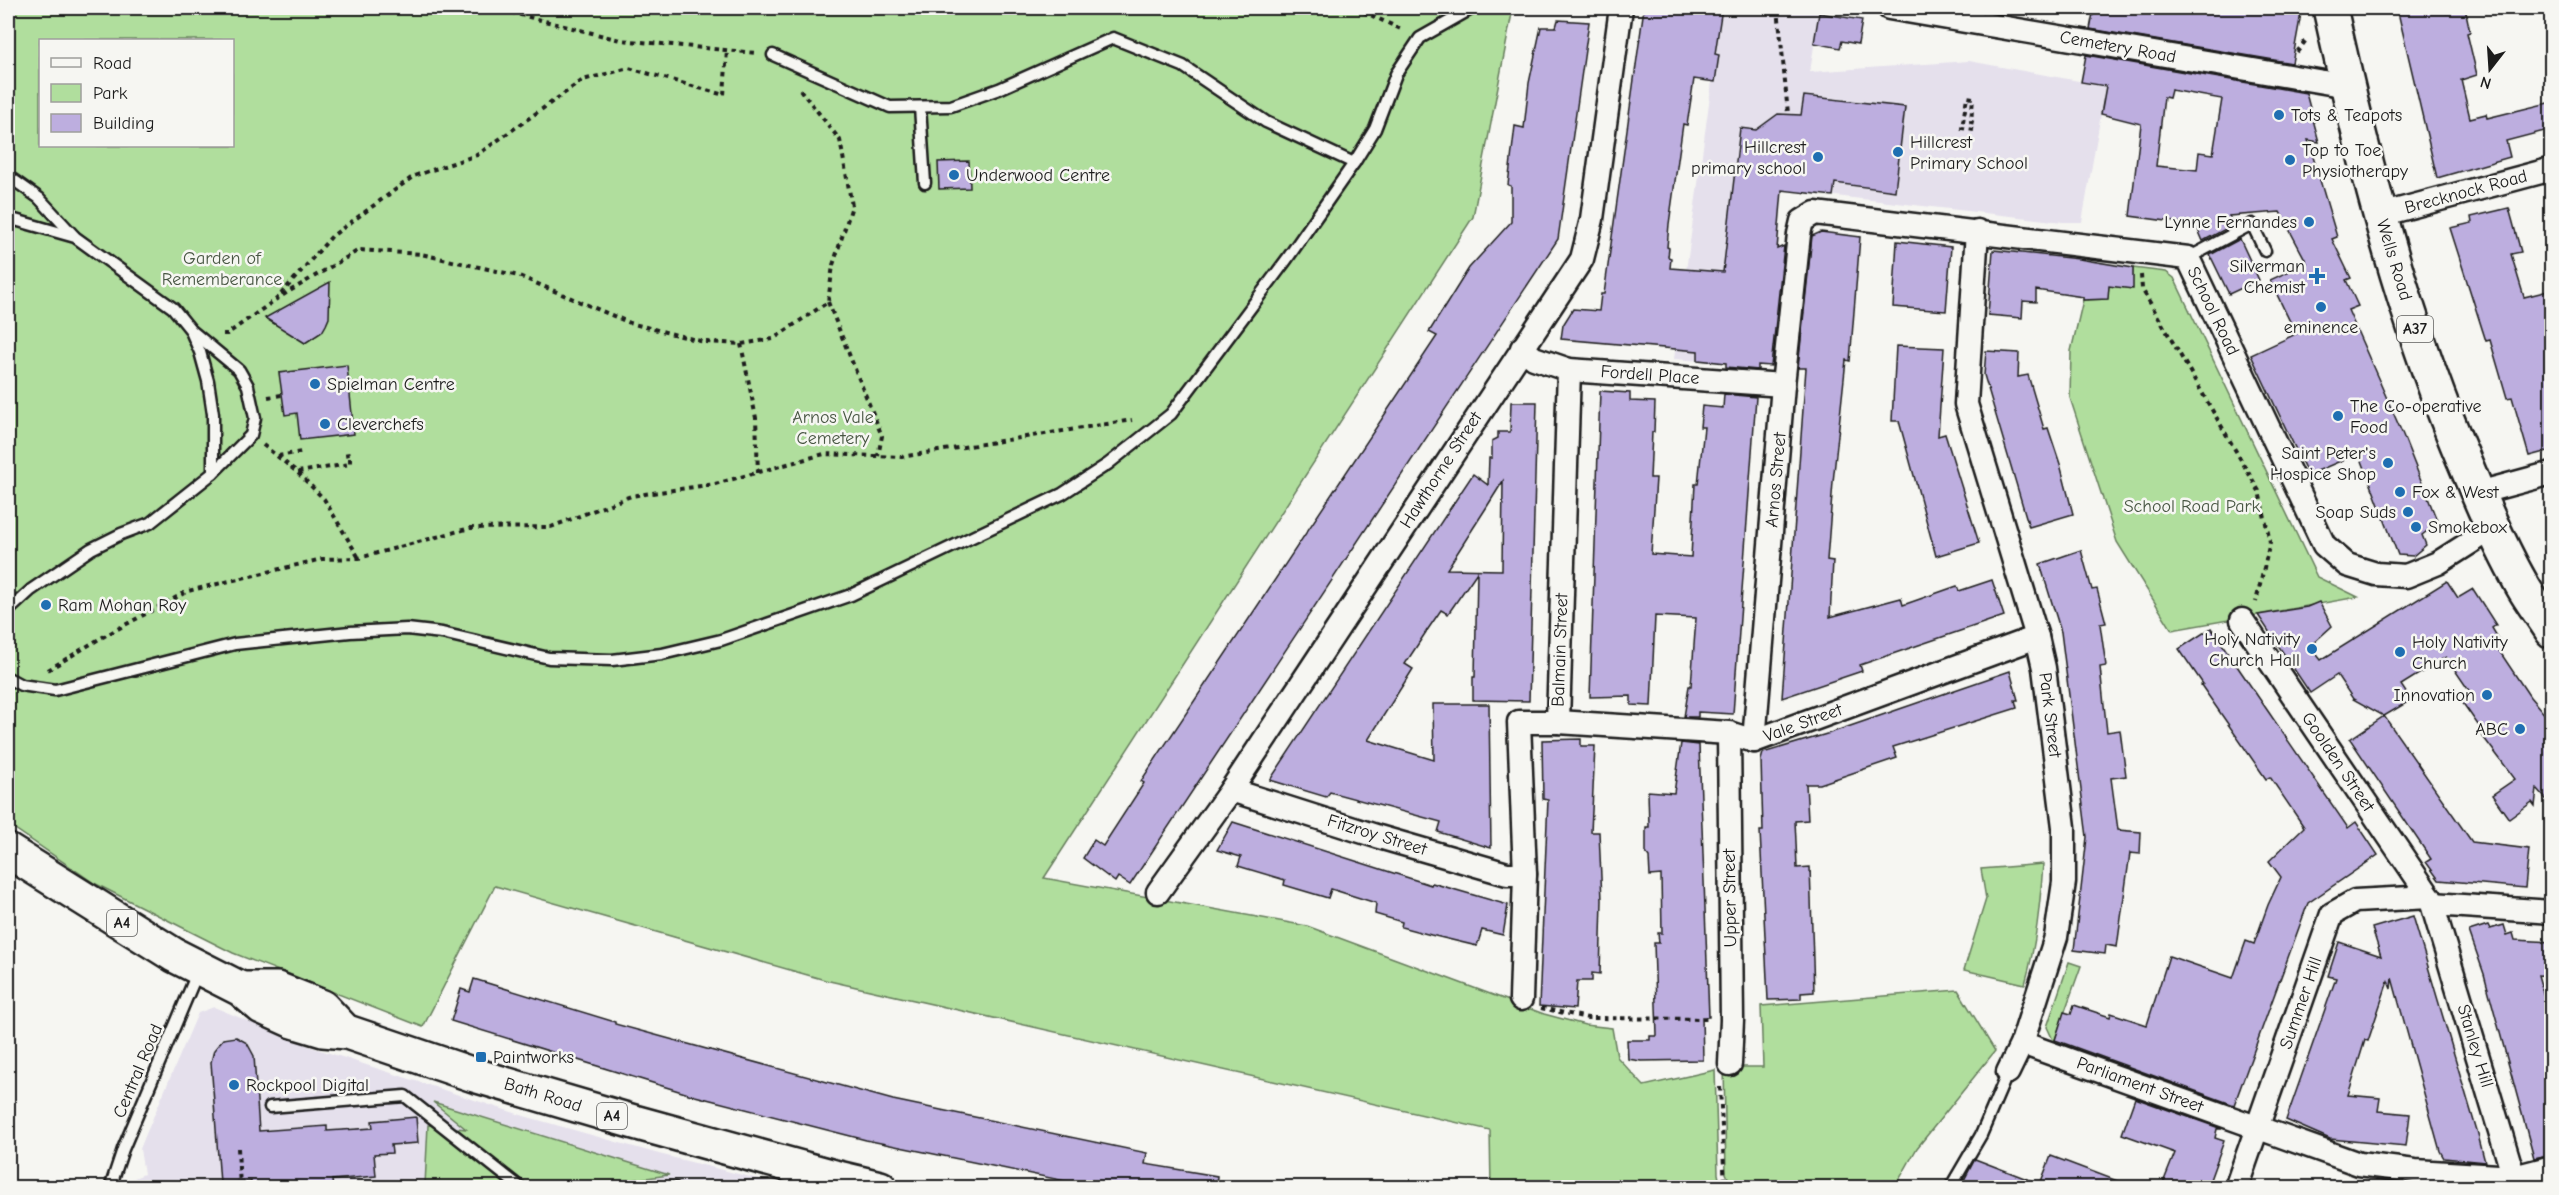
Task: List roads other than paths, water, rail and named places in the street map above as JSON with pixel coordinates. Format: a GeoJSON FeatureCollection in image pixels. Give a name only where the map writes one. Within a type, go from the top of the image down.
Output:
{"type":"FeatureCollection","features":[{"type":"Feature","properties":{"kind":"highway","name":"Wells Road"},"geometry":{"type":"LineString","coordinates":[[2330,8],[2380,215],[2432,379],[2493,528],[2523,587],[2552,631]]}},
{"type":"Feature","properties":{"kind":"highway","name":"Bath Road"},"geometry":{"type":"LineString","coordinates":[[8,851],[174,955],[241,989],[262,1007],[293,1021],[323,1030],[347,1032],[474,1075],[826,1181],[880,1188]]}},
{"type":"Feature","properties":{"kind":"street","name":"Hawthorne Street"},"geometry":{"type":"LineString","coordinates":[[1158,892],[1231,790],[1582,259],[1592,219],[1621,8]]}},
{"type":"Feature","properties":{"kind":"street","name":"Cemetery Road"},"geometry":{"type":"LineString","coordinates":[[1889,8],[2347,86]]}},
{"type":"Feature","properties":{"kind":"street","name":"Brecknock Road"},"geometry":{"type":"LineString","coordinates":[[2380,215],[2552,169]]}},
{"type":"Feature","properties":{"kind":"street","name":"School Road"},"geometry":{"type":"LineString","coordinates":[[1802,220],[1815,213],[2139,250],[2188,258],[2324,545],[2347,565],[2376,574],[2406,576],[2438,563],[2493,528]]}},
{"type":"Feature","properties":{"kind":"street","name":"Arnos Street"},"geometry":{"type":"LineString","coordinates":[[1754,741],[1784,385],[1798,234],[1802,220]]}},
{"type":"Feature","properties":{"kind":"street","name":"Park Street"},"geometry":{"type":"LineString","coordinates":[[1977,231],[1966,404],[2037,637],[2044,668],[2064,827],[2064,882],[2056,937],[2007,1072]]}},
{"type":"Feature","properties":{"kind":"street","name":"Fordell Place"},"geometry":{"type":"LineString","coordinates":[[1522,348],[1534,358],[1569,370],[1784,385]]}},
{"type":"Feature","properties":{"kind":"street","name":"Balmain Street"},"geometry":{"type":"LineString","coordinates":[[1521,999],[1525,874],[1519,722],[1558,722],[1569,370]]}},
{"type":"Feature","properties":{"kind":"street"},"geometry":{"type":"LineString","coordinates":[[2478,493],[2552,473]]}},
{"type":"Feature","properties":{"kind":"street","name":"Goolden Street"},"geometry":{"type":"LineString","coordinates":[[2249,612],[2431,901]]}},
{"type":"Feature","properties":{"kind":"street","name":"Vale Street"},"geometry":{"type":"LineString","coordinates":[[1558,722],[1729,733],[1754,741],[2037,637]]}},
{"type":"Feature","properties":{"kind":"street","name":"Upper Street"},"geometry":{"type":"LineString","coordinates":[[1725,1071],[1732,1020],[1729,733]]}},
{"type":"Feature","properties":{"kind":"street","name":"Fitzroy Street"},"geometry":{"type":"LineString","coordinates":[[1231,790],[1496,871],[1507,874],[1525,874]]}},
{"type":"Feature","properties":{"kind":"street","name":"Summer Hill"},"geometry":{"type":"LineString","coordinates":[[2236,1188],[2332,914],[2355,900],[2431,901],[2552,912]]}},
{"type":"Feature","properties":{"kind":"street","name":"Stanley Hill"},"geometry":{"type":"LineString","coordinates":[[2431,901],[2516,1182]]}},
{"type":"Feature","properties":{"kind":"street","name":"Parliament Street"},"geometry":{"type":"LineString","coordinates":[[2021,1032],[2359,1164],[2516,1182],[2552,1167]]}},
{"type":"Feature","properties":{"kind":"lane"},"geometry":{"type":"LineString","coordinates":[[8,678],[21,686],[55,690],[235,644],[350,632],[407,629],[434,632],[549,658],[612,660],[662,654],[711,642],[851,595],[1062,494],[1108,464],[1171,414],[1287,259],[1354,163],[1375,129],[1395,74],[1420,38],[1473,8]]}},
{"type":"Feature","properties":{"kind":"lane"},"geometry":{"type":"LineString","coordinates":[[773,55],[890,107],[951,106],[999,89],[1113,38],[1182,66],[1266,122],[1354,163]]}},
{"type":"Feature","properties":{"kind":"lane"},"geometry":{"type":"LineString","coordinates":[[920,107],[925,183]]}},
{"type":"Feature","properties":{"kind":"lane"},"geometry":{"type":"LineString","coordinates":[[8,176],[39,198],[75,237],[173,308],[190,329],[239,370],[248,386],[255,418],[251,435],[213,473],[150,523],[91,549],[31,590],[8,611]]}},
{"type":"Feature","properties":{"kind":"lane"},"geometry":{"type":"LineString","coordinates":[[8,218],[75,237]]}},
{"type":"Feature","properties":{"kind":"lane"},"geometry":{"type":"LineString","coordinates":[[2188,258],[2252,225],[2265,251]]}},
{"type":"Feature","properties":{"kind":"lane"},"geometry":{"type":"LineString","coordinates":[[190,329],[200,352],[208,381],[214,425],[213,473]]}},
{"type":"Feature","properties":{"kind":"lane","name":"Central Road"},"geometry":{"type":"LineString","coordinates":[[110,1188],[123,1149],[199,968]]}},
{"type":"Feature","properties":{"kind":"lane","name":"Park Street"},"geometry":{"type":"LineString","coordinates":[[1950,1188],[1981,1135],[2007,1072]]}},
{"type":"Feature","properties":{"kind":"lane"},"geometry":{"type":"LineString","coordinates":[[270,1107],[405,1096],[521,1188]]}},
{"type":"Feature","properties":{"kind":"lane"},"geometry":{"type":"LineString","coordinates":[[658,1188],[675,1188]]}},
{"type":"Feature","properties":{"kind":"place","name":"Tots & Teapots"},"geometry":{"type":"Point","coordinates":[2279,115]}},
{"type":"Feature","properties":{"kind":"place","name":"Hillcrest Primary School"},"geometry":{"type":"Point","coordinates":[1898,152]}},
{"type":"Feature","properties":{"kind":"place","name":"Hillcrest primary school"},"geometry":{"type":"Point","coordinates":[1818,157]}},
{"type":"Feature","properties":{"kind":"place","name":"Top to Toe Physiotherapy"},"geometry":{"type":"Point","coordinates":[2290,160]}},
{"type":"Feature","properties":{"kind":"place","name":"Underwood Centre"},"geometry":{"type":"Point","coordinates":[954,175]}},
{"type":"Feature","properties":{"kind":"place","name":"Lynne Fernandes"},"geometry":{"type":"Point","coordinates":[2309,222]}},
{"type":"Feature","properties":{"kind":"place","name":"Silverman Chemist"},"geometry":{"type":"Point","coordinates":[2317,276]}},
{"type":"Feature","properties":{"kind":"place","name":"eminence"},"geometry":{"type":"Point","coordinates":[2321,307]}},
{"type":"Feature","properties":{"kind":"place","name":"Spielman Centre"},"geometry":{"type":"Point","coordinates":[315,384]}},
{"type":"Feature","properties":{"kind":"place","name":"The Co-operative Food"},"geometry":{"type":"Point","coordinates":[2338,416]}},
{"type":"Feature","properties":{"kind":"place","name":"Cleverchefs"},"geometry":{"type":"Point","coordinates":[325,424]}},
{"type":"Feature","properties":{"kind":"place","name":"Saint Peter's Hospice Shop"},"geometry":{"type":"Point","coordinates":[2388,463]}},
{"type":"Feature","properties":{"kind":"place","name":"Fox & West"},"geometry":{"type":"Point","coordinates":[2400,492]}},
{"type":"Feature","properties":{"kind":"place","name":"Soap Suds"},"geometry":{"type":"Point","coordinates":[2408,512]}},
{"type":"Feature","properties":{"kind":"place","name":"Smokebox"},"geometry":{"type":"Point","coordinates":[2416,527]}},
{"type":"Feature","properties":{"kind":"place","name":"Ram Mohan Roy"},"geometry":{"type":"Point","coordinates":[46,605]}},
{"type":"Feature","properties":{"kind":"place","name":"Holy Nativity Church Hall"},"geometry":{"type":"Point","coordinates":[2312,649]}},
{"type":"Feature","properties":{"kind":"place","name":"Holy Nativity Church"},"geometry":{"type":"Point","coordinates":[2400,652]}},
{"type":"Feature","properties":{"kind":"place","name":"Innovation"},"geometry":{"type":"Point","coordinates":[2487,695]}},
{"type":"Feature","properties":{"kind":"place","name":"ABC"},"geometry":{"type":"Point","coordinates":[2520,729]}},
{"type":"Feature","properties":{"kind":"place","name":"Paintworks"},"geometry":{"type":"Point","coordinates":[481,1057]}},
{"type":"Feature","properties":{"kind":"place","name":"Rockpool Digital"},"geometry":{"type":"Point","coordinates":[234,1085]}},
{"type":"Feature","properties":{"kind":"park label","name":"Garden of Rememberance"},"geometry":{"type":"Point","coordinates":[222,268]}},
{"type":"Feature","properties":{"kind":"park label","name":"Arnos Vale Cemetery"},"geometry":{"type":"Point","coordinates":[833,427]}},
{"type":"Feature","properties":{"kind":"park label","name":"School Road Park"},"geometry":{"type":"Point","coordinates":[2192,506]}}]}
